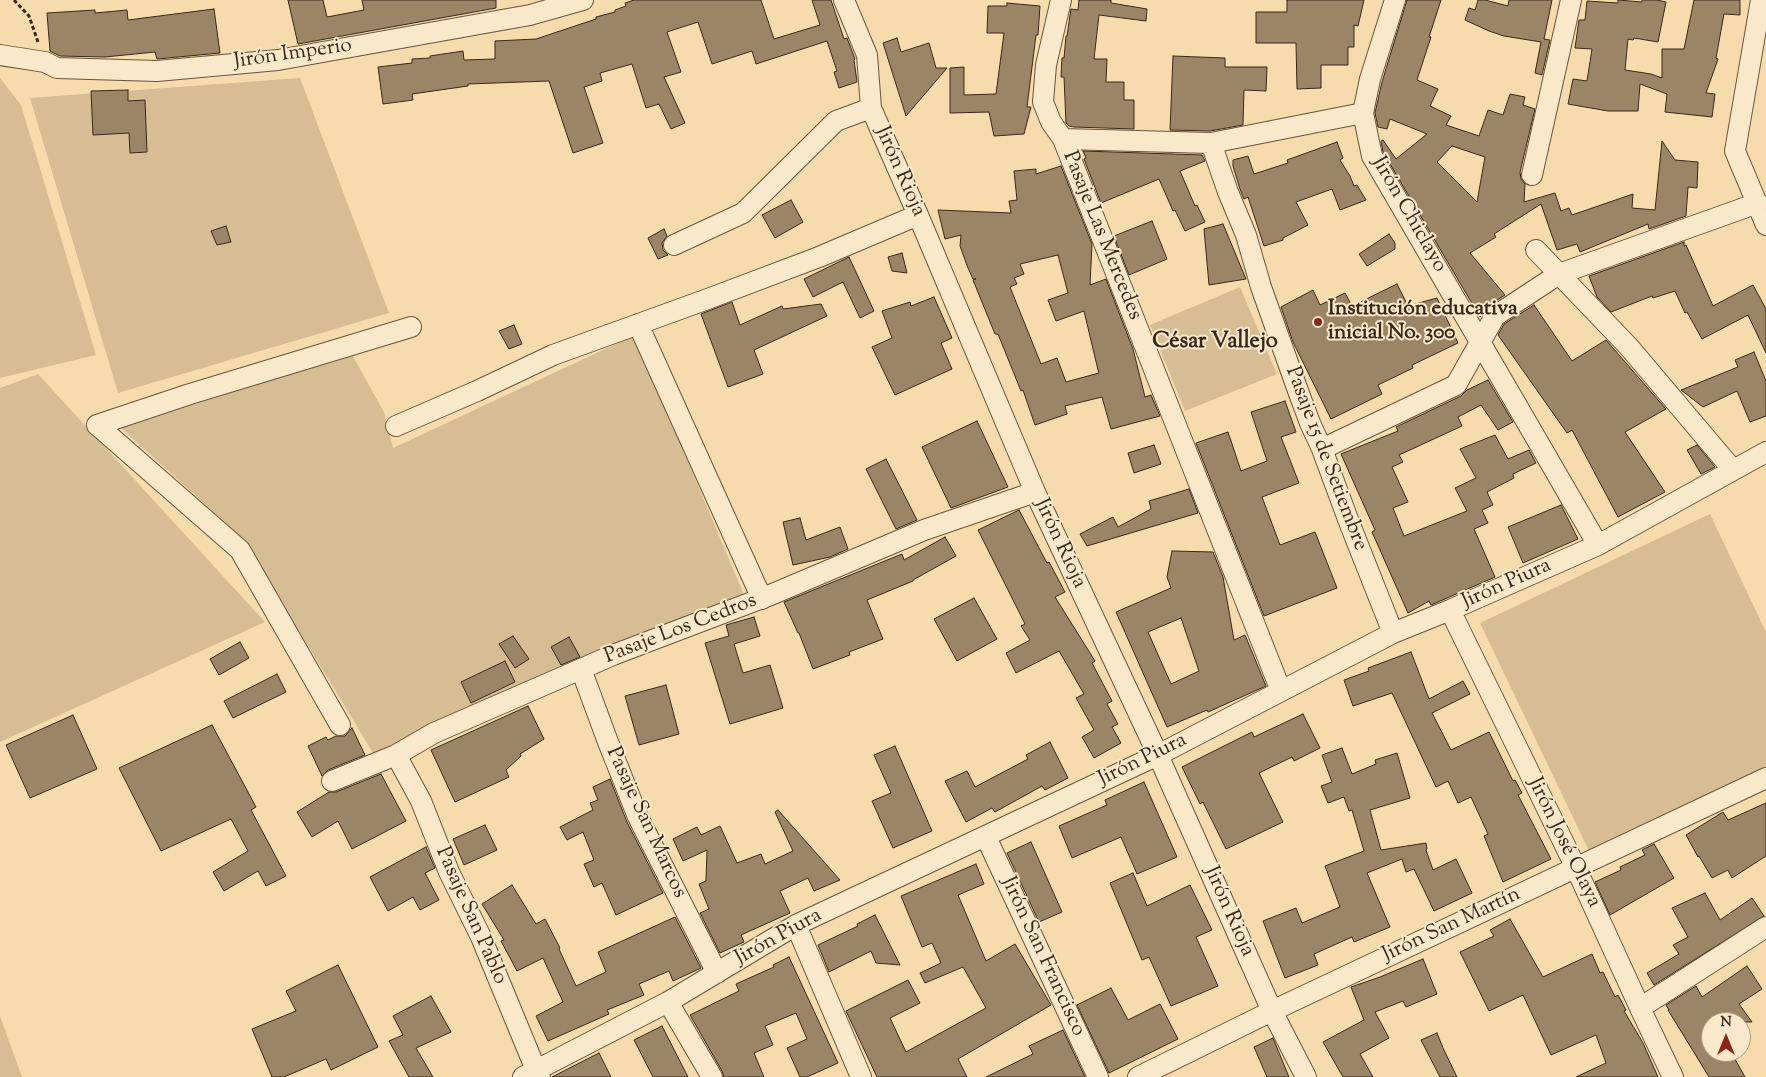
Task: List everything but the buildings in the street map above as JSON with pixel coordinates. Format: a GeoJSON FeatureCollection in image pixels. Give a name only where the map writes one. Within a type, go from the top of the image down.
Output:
{"type":"FeatureCollection","features":[{"type":"Feature","properties":{"kind":"street","name":"Jirón Imperio"},"geometry":{"type":"LineString","coordinates":[[0,56],[45,62],[57,68],[157,71],[278,60],[530,15],[583,0]]}},
{"type":"Feature","properties":{"kind":"street","name":"Jirón Rioja"},"geometry":{"type":"LineString","coordinates":[[844,0],[867,55],[871,108],[918,214],[1035,492],[1158,756],[1272,1011],[1306,1077]]}},
{"type":"Feature","properties":{"kind":"street","name":"Pasaje Las Mercedes"},"geometry":{"type":"LineString","coordinates":[[1061,0],[1046,65],[1043,102],[1051,122],[1063,139],[1281,691]]}},
{"type":"Feature","properties":{"kind":"street","name":"Jirón Chiclayo"},"geometry":{"type":"LineString","coordinates":[[1395,0],[1370,79],[1363,113],[1372,156],[1598,545]]}},
{"type":"Feature","properties":{"kind":"street"},"geometry":{"type":"LineString","coordinates":[[1532,175],[1570,0]]}},
{"type":"Feature","properties":{"kind":"street"},"geometry":{"type":"LineString","coordinates":[[1761,0],[1735,151],[1766,225]]}},
{"type":"Feature","properties":{"kind":"street"},"geometry":{"type":"LineString","coordinates":[[674,245],[743,213],[836,120],[871,108]]}},
{"type":"Feature","properties":{"kind":"street"},"geometry":{"type":"LineString","coordinates":[[1063,139],[1211,143],[1363,113]]}},
{"type":"Feature","properties":{"kind":"street","name":"Pasaje 15 de Setiembre"},"geometry":{"type":"LineString","coordinates":[[1211,143],[1228,192],[1246,235],[1261,287],[1300,397],[1393,633]]}},
{"type":"Feature","properties":{"kind":"street"},"geometry":{"type":"LineString","coordinates":[[1322,449],[1456,385],[1495,316],[1559,274],[1758,203]]}},
{"type":"Feature","properties":{"kind":"street"},"geometry":{"type":"LineString","coordinates":[[396,426],[553,355],[820,256],[918,214]]}},
{"type":"Feature","properties":{"kind":"street"},"geometry":{"type":"LineString","coordinates":[[1536,250],[1629,347],[1733,470]]}},
{"type":"Feature","properties":{"kind":"street"},"geometry":{"type":"LineString","coordinates":[[638,324],[762,599]]}},
{"type":"Feature","properties":{"kind":"street"},"geometry":{"type":"LineString","coordinates":[[340,724],[240,550],[97,425],[190,394],[411,327]]}},
{"type":"Feature","properties":{"kind":"street","name":"Jirón Piura"},"geometry":{"type":"LineString","coordinates":[[533,1075],[668,1002],[796,925],[1158,756],[1393,633],[1598,545],[1766,452]]}},
{"type":"Feature","properties":{"kind":"street","name":"Pasaje Los Cedros"},"geometry":{"type":"LineString","coordinates":[[332,781],[396,756],[434,733],[613,655],[762,599],[924,530],[1035,492]]}},
{"type":"Feature","properties":{"kind":"street","name":"Jirón José Olaya"},"geometry":{"type":"LineString","coordinates":[[1450,610],[1576,868],[1673,1077]]}},
{"type":"Feature","properties":{"kind":"street","name":"Pasaje San Marcos"},"geometry":{"type":"LineString","coordinates":[[581,669],[638,817],[718,973]]}},
{"type":"Feature","properties":{"kind":"street","name":"Pasaje San Pablo"},"geometry":{"type":"LineString","coordinates":[[396,756],[421,801],[449,872],[481,937],[533,1075]]}},
{"type":"Feature","properties":{"kind":"street","name":"Jirón San Martín"},"geometry":{"type":"LineString","coordinates":[[1138,1077],[1272,1011],[1766,778]]}},
{"type":"Feature","properties":{"kind":"street","name":"Jirón San Francisco"},"geometry":{"type":"LineString","coordinates":[[986,837],[1098,1077]]}},
{"type":"Feature","properties":{"kind":"street"},"geometry":{"type":"LineString","coordinates":[[796,925],[861,1077]]}},
{"type":"Feature","properties":{"kind":"street"},"geometry":{"type":"LineString","coordinates":[[1640,1008],[1766,927]]}},
{"type":"Feature","properties":{"kind":"street"},"geometry":{"type":"LineString","coordinates":[[668,1002],[712,1077]]}},
{"type":"Feature","properties":{"kind":"path"},"geometry":{"type":"LineString","coordinates":[[14,0],[29,16],[45,62]]}},
{"type":"Feature","properties":{"kind":"shaded area"},"geometry":{"type":"Polygon","coordinates":[[[0,78],[21,105],[96,355],[0,378],[0,78]]]}},
{"type":"Feature","properties":{"kind":"shaded area"},"geometry":{"type":"Polygon","coordinates":[[[300,78],[389,313],[118,393],[30,98],[300,78]]]}},
{"type":"Feature","properties":{"kind":"shaded area"},"geometry":{"type":"Polygon","coordinates":[[[1240,287],[1277,374],[1185,411],[1150,325],[1240,287]]]}},
{"type":"Feature","properties":{"kind":"shaded area"},"geometry":{"type":"Polygon","coordinates":[[[635,335],[744,595],[373,753],[244,540],[121,428],[351,353],[384,412],[393,448],[635,335]]]}},
{"type":"Feature","properties":{"kind":"shaded area"},"geometry":{"type":"Polygon","coordinates":[[[38,374],[265,622],[0,742],[0,388],[38,374]]]}},
{"type":"Feature","properties":{"kind":"shaded area"},"geometry":{"type":"Polygon","coordinates":[[[1710,514],[1766,632],[1766,767],[1589,851],[1480,623],[1710,514]]]}},
{"type":"Feature","properties":{"kind":"shaded area"},"geometry":{"type":"Polygon","coordinates":[[[0,1016],[22,1077],[0,1077],[0,1016]]]}},
{"type":"Feature","properties":{"kind":"place","name":"Institución educativa inicial No. 300"},"geometry":{"type":"Point","coordinates":[1318,322]}},
{"type":"Feature","properties":{"kind":"district","name":"César Vallejo"},"geometry":{"type":"Point","coordinates":[1215,343]}}]}
